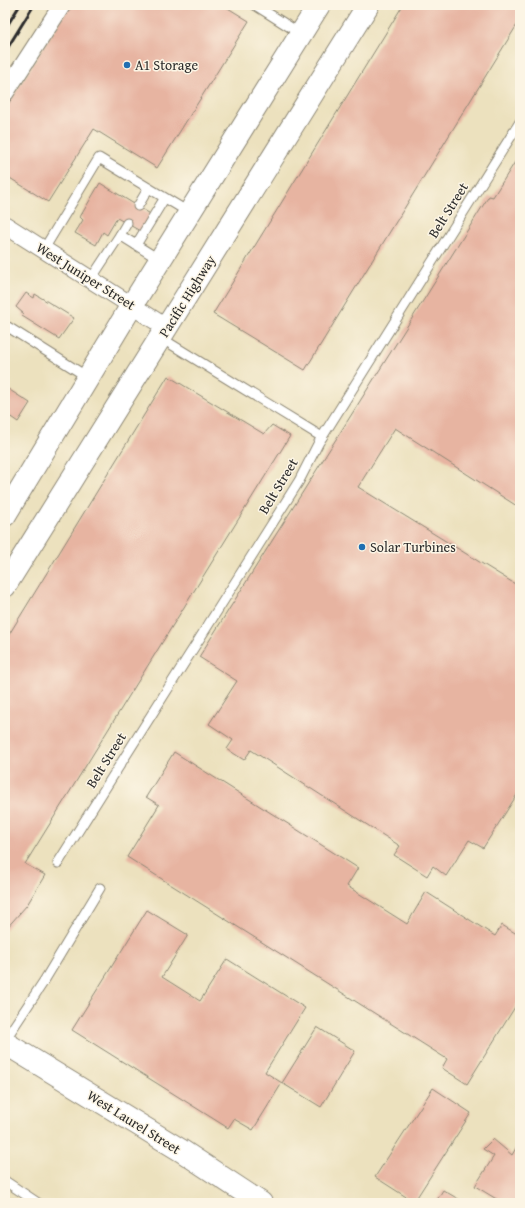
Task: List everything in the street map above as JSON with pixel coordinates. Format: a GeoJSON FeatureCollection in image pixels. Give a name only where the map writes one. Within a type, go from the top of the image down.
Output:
{"type":"FeatureCollection","features":[{"type":"Feature","properties":{"kind":"main road"},"geometry":{"type":"LineString","coordinates":[[5,515],[132,305],[319,5]]}},
{"type":"Feature","properties":{"kind":"main road","name":"Pacific Highway"},"geometry":{"type":"LineString","coordinates":[[5,586],[368,5]]}},
{"type":"Feature","properties":{"kind":"main road","name":"West Laurel Street"},"geometry":{"type":"LineString","coordinates":[[5,1041],[182,1151],[261,1203]]}},
{"type":"Feature","properties":{"kind":"street"},"geometry":{"type":"LineString","coordinates":[[5,93],[62,5]]}},
{"type":"Feature","properties":{"kind":"street","name":"West Juniper Street"},"geometry":{"type":"LineString","coordinates":[[5,225],[132,305],[164,333]]}},
{"type":"Feature","properties":{"kind":"lane"},"geometry":{"type":"LineString","coordinates":[[255,5],[301,34]]}},
{"type":"Feature","properties":{"kind":"lane","name":"Belt Street"},"geometry":{"type":"LineString","coordinates":[[58,863],[299,481],[322,437],[520,122]]}},
{"type":"Feature","properties":{"kind":"lane"},"geometry":{"type":"LineString","coordinates":[[44,249],[99,158],[190,214]]}},
{"type":"Feature","properties":{"kind":"lane"},"geometry":{"type":"LineString","coordinates":[[138,206],[148,189]]}},
{"type":"Feature","properties":{"kind":"lane"},"geometry":{"type":"LineString","coordinates":[[136,245],[164,199]]}},
{"type":"Feature","properties":{"kind":"lane"},"geometry":{"type":"LineString","coordinates":[[91,279],[127,223]]}},
{"type":"Feature","properties":{"kind":"lane"},"geometry":{"type":"LineString","coordinates":[[120,235],[161,260]]}},
{"type":"Feature","properties":{"kind":"lane"},"geometry":{"type":"LineString","coordinates":[[8,327],[89,378]]}},
{"type":"Feature","properties":{"kind":"lane"},"geometry":{"type":"LineString","coordinates":[[164,333],[322,437]]}},
{"type":"Feature","properties":{"kind":"lane"},"geometry":{"type":"LineString","coordinates":[[5,1041],[44,981],[100,888]]}},
{"type":"Feature","properties":{"kind":"lane"},"geometry":{"type":"LineString","coordinates":[[5,1180],[38,1203]]}},
{"type":"Feature","properties":{"kind":"building","name":"A1 Storage"},"geometry":{"type":"Polygon","coordinates":[[[70,5],[223,5],[249,21],[157,168],[94,129],[48,202],[5,175],[5,109],[70,5]]]}},
{"type":"Feature","properties":{"kind":"building"},"geometry":{"type":"Polygon","coordinates":[[[403,5],[520,5],[520,20],[305,370],[213,314],[403,5]]]}},
{"type":"Feature","properties":{"kind":"building","name":"Solar Turbines"},"geometry":{"type":"Polygon","coordinates":[[[520,154],[520,508],[395,428],[358,487],[520,587],[520,790],[483,848],[469,840],[446,876],[433,866],[427,876],[394,855],[400,846],[251,750],[244,760],[227,749],[233,740],[209,724],[237,681],[199,657],[489,196],[493,197],[520,154]]]}},
{"type":"Feature","properties":{"kind":"building"},"geometry":{"type":"Polygon","coordinates":[[[100,183],[152,215],[142,232],[117,218],[107,235],[103,232],[96,245],[75,233],[83,220],[80,217],[100,183]]]}},
{"type":"Feature","properties":{"kind":"building"},"geometry":{"type":"Polygon","coordinates":[[[26,293],[34,298],[35,294],[74,318],[59,339],[22,316],[24,314],[16,307],[26,293]]]}},
{"type":"Feature","properties":{"kind":"building"},"geometry":{"type":"Polygon","coordinates":[[[168,376],[264,434],[272,425],[290,436],[25,864],[45,875],[27,905],[5,930],[5,641],[168,376]]]}},
{"type":"Feature","properties":{"kind":"building"},"geometry":{"type":"Polygon","coordinates":[[[5,387],[30,403],[18,422],[5,413],[5,387]]]}},
{"type":"Feature","properties":{"kind":"building"},"geometry":{"type":"Polygon","coordinates":[[[174,752],[358,868],[347,886],[407,924],[426,892],[495,936],[502,925],[520,936],[520,999],[467,1084],[442,1068],[447,1059],[127,857],[159,805],[146,797],[174,752]]]}},
{"type":"Feature","properties":{"kind":"building"},"geometry":{"type":"Polygon","coordinates":[[[147,910],[188,935],[162,977],[200,1001],[227,959],[305,1008],[265,1072],[282,1083],[253,1130],[234,1119],[228,1128],[72,1030],[147,910]]]}},
{"type":"Feature","properties":{"kind":"building"},"geometry":{"type":"Polygon","coordinates":[[[317,1027],[355,1051],[321,1107],[282,1083],[317,1027]]]}},
{"type":"Feature","properties":{"kind":"building"},"geometry":{"type":"Polygon","coordinates":[[[433,1088],[471,1113],[414,1202],[375,1177],[433,1088]]]}},
{"type":"Feature","properties":{"kind":"building"},"geometry":{"type":"Polygon","coordinates":[[[493,1139],[512,1155],[520,1141],[520,1203],[503,1203],[475,1186],[494,1156],[483,1149],[493,1139]]]}},
{"type":"Feature","properties":{"kind":"building"},"geometry":{"type":"Polygon","coordinates":[[[443,1190],[465,1203],[435,1203],[443,1190]]]}},
{"type":"Feature","properties":{"kind":"railway"},"geometry":{"type":"LineString","coordinates":[[5,29],[20,5]]}},
{"type":"Feature","properties":{"kind":"railway"},"geometry":{"type":"LineString","coordinates":[[5,52],[34,5]]}},
{"type":"Feature","properties":{"kind":"place","name":"A1 Storage"},"geometry":{"type":"Point","coordinates":[127,65]}},
{"type":"Feature","properties":{"kind":"place","name":"Solar Turbines"},"geometry":{"type":"Point","coordinates":[362,547]}}]}
